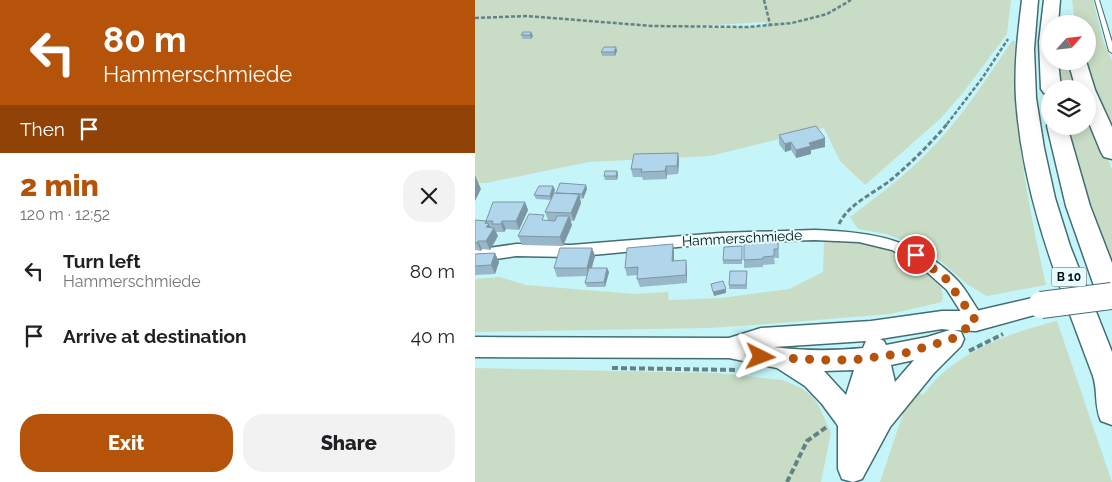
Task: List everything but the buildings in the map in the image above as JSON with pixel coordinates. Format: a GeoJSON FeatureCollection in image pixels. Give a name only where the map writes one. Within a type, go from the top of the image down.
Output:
{"type":"FeatureCollection","features":[{"type":"Feature","properties":{"kind":"highway","name":"B 10"},"geometry":{"type":"LineString","coordinates":[[1030,0],[1025,28],[1024,70],[1026,100],[1038,173],[1066,269],[1110,382]]}},
{"type":"Feature","properties":{"kind":"highway"},"geometry":{"type":"LineString","coordinates":[[1050,80],[1048,42],[1052,0]]}},
{"type":"Feature","properties":{"kind":"highway"},"geometry":{"type":"LineString","coordinates":[[1096,114],[1112,152]]}},
{"type":"Feature","properties":{"kind":"highway","name":"B 10"},"geometry":{"type":"LineString","coordinates":[[1059,135],[1078,206],[1112,296]]}},
{"type":"Feature","properties":{"kind":"highway"},"geometry":{"type":"LineString","coordinates":[[1110,382],[1112,411]]}},
{"type":"Feature","properties":{"kind":"main road"},"geometry":{"type":"LineString","coordinates":[[729,348],[761,338],[871,331],[942,320],[976,321],[1041,306],[1112,296]]}},
{"type":"Feature","properties":{"kind":"main road"},"geometry":{"type":"LineString","coordinates":[[850,476],[881,418],[925,365],[959,346],[976,321]]}},
{"type":"Feature","properties":{"kind":"main road"},"geometry":{"type":"LineString","coordinates":[[871,331],[883,386],[881,418]]}},
{"type":"Feature","properties":{"kind":"main road"},"geometry":{"type":"LineString","coordinates":[[475,347],[729,348],[752,355],[826,360],[877,357],[922,349],[959,346]]}},
{"type":"Feature","properties":{"kind":"main road"},"geometry":{"type":"LineString","coordinates":[[850,476],[851,425],[866,371],[877,357]]}},
{"type":"Feature","properties":{"kind":"main road"},"geometry":{"type":"LineString","coordinates":[[777,358],[802,370],[828,392],[837,402],[851,425]]}},
{"type":"Feature","properties":{"kind":"street","name":"Hammerschmiede"},"geometry":{"type":"LineString","coordinates":[[475,256],[515,250],[571,250],[720,238],[836,235],[859,237],[883,242],[916,255],[946,279],[976,321]]}},
{"type":"Feature","properties":{"kind":"lane"},"geometry":{"type":"LineString","coordinates":[[1097,0],[1112,51]]}},
{"type":"Feature","properties":{"kind":"path"},"geometry":{"type":"LineString","coordinates":[[764,0],[770,24]]}},
{"type":"Feature","properties":{"kind":"path"},"geometry":{"type":"LineString","coordinates":[[475,18],[531,15],[611,23],[686,27],[770,24],[825,16],[835,12],[851,0]]}},
{"type":"Feature","properties":{"kind":"path"},"geometry":{"type":"LineString","coordinates":[[836,235],[841,217],[904,168],[941,132],[973,92],[1011,35]]}},
{"type":"Feature","properties":{"kind":"path"},"geometry":{"type":"LineString","coordinates":[[959,346],[981,344],[1009,332]]}},
{"type":"Feature","properties":{"kind":"path"},"geometry":{"type":"LineString","coordinates":[[608,368],[744,370]]}},
{"type":"Feature","properties":{"kind":"path"},"geometry":{"type":"LineString","coordinates":[[787,482],[807,441]]}},
{"type":"Feature","properties":{"kind":"green space"},"geometry":{"type":"Polygon","coordinates":[[[475,0],[1011,0],[1007,34],[962,94],[940,119],[865,185],[840,161],[824,128],[710,156],[589,162],[486,183],[475,183],[475,0]],[[765,22],[697,26],[696,28],[766,27],[765,22]]]}},
{"type":"Feature","properties":{"kind":"green space"},"geometry":{"type":"Polygon","coordinates":[[[1072,0],[1093,0],[1103,40],[1112,61],[1112,130],[1096,89],[1096,80],[1092,80],[1089,70],[1096,70],[1096,15],[1074,15],[1072,0]]]}},
{"type":"Feature","properties":{"kind":"green space"},"geometry":{"type":"Polygon","coordinates":[[[1012,41],[1015,41],[1016,102],[1027,194],[1046,285],[987,296],[968,285],[938,259],[912,244],[886,234],[858,229],[850,217],[906,173],[937,143],[971,101],[1012,41]]]}},
{"type":"Feature","properties":{"kind":"green space"},"geometry":{"type":"Polygon","coordinates":[[[1058,70],[1073,70],[1076,80],[1059,80],[1058,70]]]}},
{"type":"Feature","properties":{"kind":"green space"},"geometry":{"type":"Polygon","coordinates":[[[1096,131],[1112,169],[1112,263],[1090,208],[1069,135],[1096,135],[1096,131]]]}},
{"type":"Feature","properties":{"kind":"green space"},"geometry":{"type":"Polygon","coordinates":[[[824,241],[865,244],[906,257],[919,264],[938,281],[942,291],[942,302],[890,314],[709,328],[475,332],[475,279],[500,277],[526,285],[635,294],[668,292],[669,300],[721,298],[789,289],[823,272],[824,241]]]}},
{"type":"Feature","properties":{"kind":"green space"},"geometry":{"type":"Polygon","coordinates":[[[1057,321],[1112,482],[880,482],[904,411],[916,391],[923,395],[935,380],[950,367],[983,347],[1020,332],[1057,321]]]}},
{"type":"Feature","properties":{"kind":"green space"},"geometry":{"type":"Polygon","coordinates":[[[475,368],[718,373],[783,380],[801,388],[812,396],[819,406],[831,433],[821,482],[475,482],[475,368]]]}},
{"type":"Feature","properties":{"kind":"route"},"geometry":{"type":"LineString","coordinates":[[761,357],[853,360],[905,353],[952,339],[976,321],[953,286],[916,255]]}}]}
